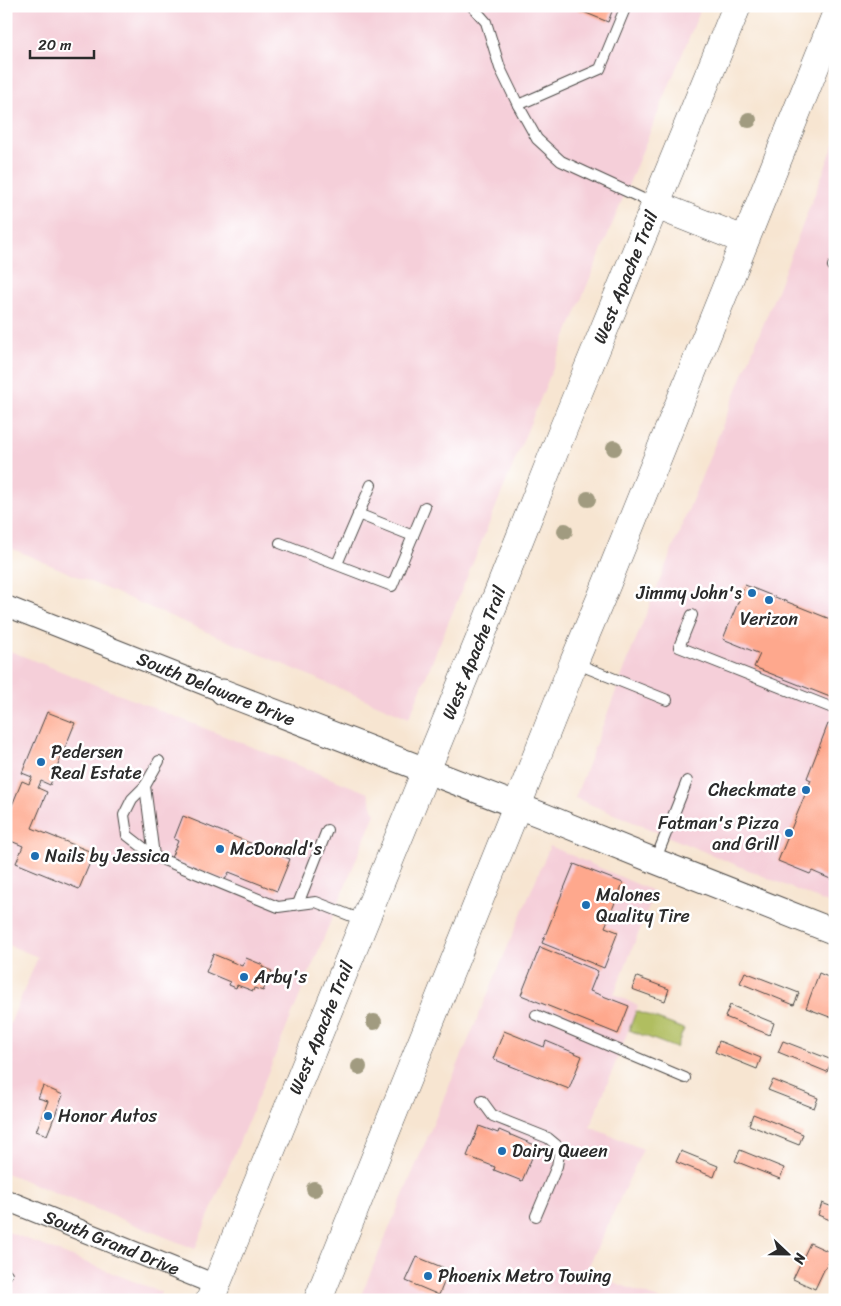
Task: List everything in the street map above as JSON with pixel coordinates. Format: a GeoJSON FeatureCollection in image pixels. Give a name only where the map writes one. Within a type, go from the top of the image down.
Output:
{"type":"FeatureCollection","features":[{"type":"Feature","properties":{"kind":"main road","name":"West Apache Trail"},"geometry":{"type":"LineString","coordinates":[[214,1292],[736,6]]}},
{"type":"Feature","properties":{"kind":"main road"},"geometry":{"type":"LineString","coordinates":[[318,1300],[835,17]]}},
{"type":"Feature","properties":{"kind":"main road"},"geometry":{"type":"LineString","coordinates":[[656,205],[744,240]]}},
{"type":"Feature","properties":{"kind":"street","name":"South Delaware Drive"},"geometry":{"type":"LineString","coordinates":[[6,606],[835,932]]}},
{"type":"Feature","properties":{"kind":"street","name":"South Grand Drive"},"geometry":{"type":"LineString","coordinates":[[6,1200],[214,1292]]}},
{"type":"Feature","properties":{"kind":"lane"},"geometry":{"type":"LineString","coordinates":[[472,6],[486,22],[500,68],[537,138],[561,161],[656,205]]}},
{"type":"Feature","properties":{"kind":"lane"},"geometry":{"type":"LineString","coordinates":[[518,105],[600,68],[626,6]]}},
{"type":"Feature","properties":{"kind":"lane"},"geometry":{"type":"LineString","coordinates":[[337,564],[371,485]]}},
{"type":"Feature","properties":{"kind":"lane"},"geometry":{"type":"LineString","coordinates":[[280,543],[392,586],[425,507]]}},
{"type":"Feature","properties":{"kind":"lane"},"geometry":{"type":"LineString","coordinates":[[358,514],[413,536]]}},
{"type":"Feature","properties":{"kind":"lane"},"geometry":{"type":"LineString","coordinates":[[692,615],[679,647],[835,709]]}},
{"type":"Feature","properties":{"kind":"lane"},"geometry":{"type":"LineString","coordinates":[[574,662],[667,700]]}},
{"type":"Feature","properties":{"kind":"lane"},"geometry":{"type":"LineString","coordinates":[[159,761],[145,786],[132,799],[124,815],[127,835],[154,856],[278,907],[316,902],[364,921]]}},
{"type":"Feature","properties":{"kind":"lane"},"geometry":{"type":"LineString","coordinates":[[655,862],[687,781]]}},
{"type":"Feature","properties":{"kind":"lane"},"geometry":{"type":"LineString","coordinates":[[145,786],[154,856]]}},
{"type":"Feature","properties":{"kind":"lane"},"geometry":{"type":"LineString","coordinates":[[298,904],[327,830]]}},
{"type":"Feature","properties":{"kind":"lane"},"geometry":{"type":"LineString","coordinates":[[536,1015],[685,1078]]}},
{"type":"Feature","properties":{"kind":"lane"},"geometry":{"type":"LineString","coordinates":[[482,1101],[493,1116],[548,1138],[560,1148],[557,1166],[536,1216]]}},
{"type":"Feature","properties":{"kind":"shaded area"},"geometry":{"type":"Polygon","coordinates":[[[6,6],[702,6],[409,718],[6,546],[6,6]]]}},
{"type":"Feature","properties":{"kind":"shaded area"},"geometry":{"type":"Polygon","coordinates":[[[835,142],[835,906],[575,798],[634,644],[835,142]]]}},
{"type":"Feature","properties":{"kind":"shaded area"},"geometry":{"type":"Polygon","coordinates":[[[10,651],[368,793],[375,814],[195,1249],[6,1173],[6,1033],[38,957],[6,944],[6,662],[10,651]]]}},
{"type":"Feature","properties":{"kind":"shaded area"},"geometry":{"type":"Polygon","coordinates":[[[550,846],[655,892],[614,994],[638,1006],[590,1127],[643,1149],[586,1272],[661,1300],[359,1300],[550,846]]]}},
{"type":"Feature","properties":{"kind":"shaded area"},"geometry":{"type":"Polygon","coordinates":[[[6,1231],[161,1292],[158,1300],[6,1300],[6,1231]]]}},
{"type":"Feature","properties":{"kind":"green space"},"geometry":{"type":"Polygon","coordinates":[[[636,1011],[684,1029],[676,1048],[629,1030],[636,1011]]]}},
{"type":"Feature","properties":{"kind":"building"},"geometry":{"type":"Polygon","coordinates":[[[569,6],[614,6],[608,22],[569,6]]]}},
{"type":"Feature","properties":{"kind":"building"},"geometry":{"type":"Polygon","coordinates":[[[745,585],[835,621],[835,699],[754,667],[760,654],[723,639],[745,585]]]}},
{"type":"Feature","properties":{"kind":"building"},"geometry":{"type":"Polygon","coordinates":[[[47,712],[75,723],[50,785],[41,781],[38,788],[47,792],[32,828],[94,853],[79,889],[16,863],[23,846],[6,839],[6,820],[22,781],[29,784],[32,777],[22,773],[47,712]]]}},
{"type":"Feature","properties":{"kind":"building"},"geometry":{"type":"Polygon","coordinates":[[[828,724],[835,727],[835,881],[812,871],[810,874],[778,861],[811,780],[807,778],[828,724]]]}},
{"type":"Feature","properties":{"kind":"building","name":"McDonald's"},"geometry":{"type":"Polygon","coordinates":[[[183,816],[290,859],[277,891],[229,872],[225,880],[171,858],[178,841],[174,839],[183,816]]]}},
{"type":"Feature","properties":{"kind":"building","name":"Malones Quality Tire"},"geometry":{"type":"Polygon","coordinates":[[[574,864],[623,883],[605,927],[618,932],[604,968],[542,943],[574,864]]]}},
{"type":"Feature","properties":{"kind":"building"},"geometry":{"type":"Polygon","coordinates":[[[540,947],[598,971],[590,991],[629,1006],[618,1034],[521,995],[540,947]]]}},
{"type":"Feature","properties":{"kind":"building","name":"Arby's"},"geometry":{"type":"Polygon","coordinates":[[[213,954],[242,966],[246,958],[272,971],[263,991],[254,988],[253,991],[237,985],[236,988],[229,985],[230,982],[206,972],[213,954]]]}},
{"type":"Feature","properties":{"kind":"building"},"geometry":{"type":"Polygon","coordinates":[[[745,972],[799,993],[794,1005],[740,983],[745,972]]]}},
{"type":"Feature","properties":{"kind":"building"},"geometry":{"type":"Polygon","coordinates":[[[819,973],[835,980],[835,1019],[806,1008],[819,973]]]}},
{"type":"Feature","properties":{"kind":"building"},"geometry":{"type":"Polygon","coordinates":[[[637,977],[669,989],[665,1001],[632,989],[637,977]]]}},
{"type":"Feature","properties":{"kind":"building"},"geometry":{"type":"Polygon","coordinates":[[[730,1005],[774,1023],[770,1035],[725,1017],[730,1005]]]}},
{"type":"Feature","properties":{"kind":"building"},"geometry":{"type":"Polygon","coordinates":[[[504,1031],[544,1047],[546,1041],[582,1056],[569,1089],[493,1059],[504,1031]]]}},
{"type":"Feature","properties":{"kind":"building"},"geometry":{"type":"Polygon","coordinates":[[[719,1041],[761,1058],[757,1069],[715,1052],[719,1041]]]}},
{"type":"Feature","properties":{"kind":"building"},"geometry":{"type":"Polygon","coordinates":[[[783,1041],[832,1060],[827,1072],[778,1052],[783,1041]]]}},
{"type":"Feature","properties":{"kind":"building"},"geometry":{"type":"Polygon","coordinates":[[[773,1080],[818,1098],[814,1108],[768,1090],[773,1080]]]}},
{"type":"Feature","properties":{"kind":"building","name":"Honor Autos"},"geometry":{"type":"Polygon","coordinates":[[[43,1086],[63,1095],[47,1135],[36,1131],[48,1101],[38,1098],[43,1086]]]}},
{"type":"Feature","properties":{"kind":"building"},"geometry":{"type":"Polygon","coordinates":[[[753,1114],[803,1134],[799,1145],[749,1125],[753,1114]]]}},
{"type":"Feature","properties":{"kind":"building","name":"Dairy Queen"},"geometry":{"type":"Polygon","coordinates":[[[479,1126],[498,1133],[499,1130],[537,1146],[522,1181],[494,1170],[495,1167],[467,1156],[479,1126]]]}},
{"type":"Feature","properties":{"kind":"building"},"geometry":{"type":"Polygon","coordinates":[[[740,1150],[784,1168],[780,1179],[735,1161],[740,1150]]]}},
{"type":"Feature","properties":{"kind":"building"},"geometry":{"type":"Polygon","coordinates":[[[681,1151],[718,1166],[714,1177],[676,1162],[681,1151]]]}},
{"type":"Feature","properties":{"kind":"building"},"geometry":{"type":"Polygon","coordinates":[[[822,1203],[835,1208],[835,1222],[818,1215],[822,1203]]]}},
{"type":"Feature","properties":{"kind":"building"},"geometry":{"type":"Polygon","coordinates":[[[810,1243],[832,1253],[815,1289],[793,1279],[810,1243]]]}},
{"type":"Feature","properties":{"kind":"building","name":"Phoenix Metro Towing"},"geometry":{"type":"Polygon","coordinates":[[[417,1257],[449,1270],[439,1295],[406,1281],[417,1257]]]}},
{"type":"Feature","properties":{"kind":"place","name":"Jimmy John's"},"geometry":{"type":"Point","coordinates":[752,593]}},
{"type":"Feature","properties":{"kind":"place","name":"Verizon"},"geometry":{"type":"Point","coordinates":[769,600]}},
{"type":"Feature","properties":{"kind":"place","name":"Pedersen Real Estate"},"geometry":{"type":"Point","coordinates":[41,762]}},
{"type":"Feature","properties":{"kind":"place","name":"Checkmate"},"geometry":{"type":"Point","coordinates":[806,790]}},
{"type":"Feature","properties":{"kind":"place","name":"Fatman's Pizza and Grill"},"geometry":{"type":"Point","coordinates":[789,833]}},
{"type":"Feature","properties":{"kind":"place","name":"McDonald's"},"geometry":{"type":"Point","coordinates":[220,849]}},
{"type":"Feature","properties":{"kind":"place","name":"Nails by Jessica"},"geometry":{"type":"Point","coordinates":[35,856]}},
{"type":"Feature","properties":{"kind":"place","name":"Malones Quality Tire"},"geometry":{"type":"Point","coordinates":[586,905]}},
{"type":"Feature","properties":{"kind":"place","name":"Arby's"},"geometry":{"type":"Point","coordinates":[244,977]}},
{"type":"Feature","properties":{"kind":"place","name":"Honor Autos"},"geometry":{"type":"Point","coordinates":[48,1116]}},
{"type":"Feature","properties":{"kind":"place","name":"Dairy Queen"},"geometry":{"type":"Point","coordinates":[502,1151]}},
{"type":"Feature","properties":{"kind":"place","name":"Phoenix Metro Towing"},"geometry":{"type":"Point","coordinates":[428,1276]}}]}
